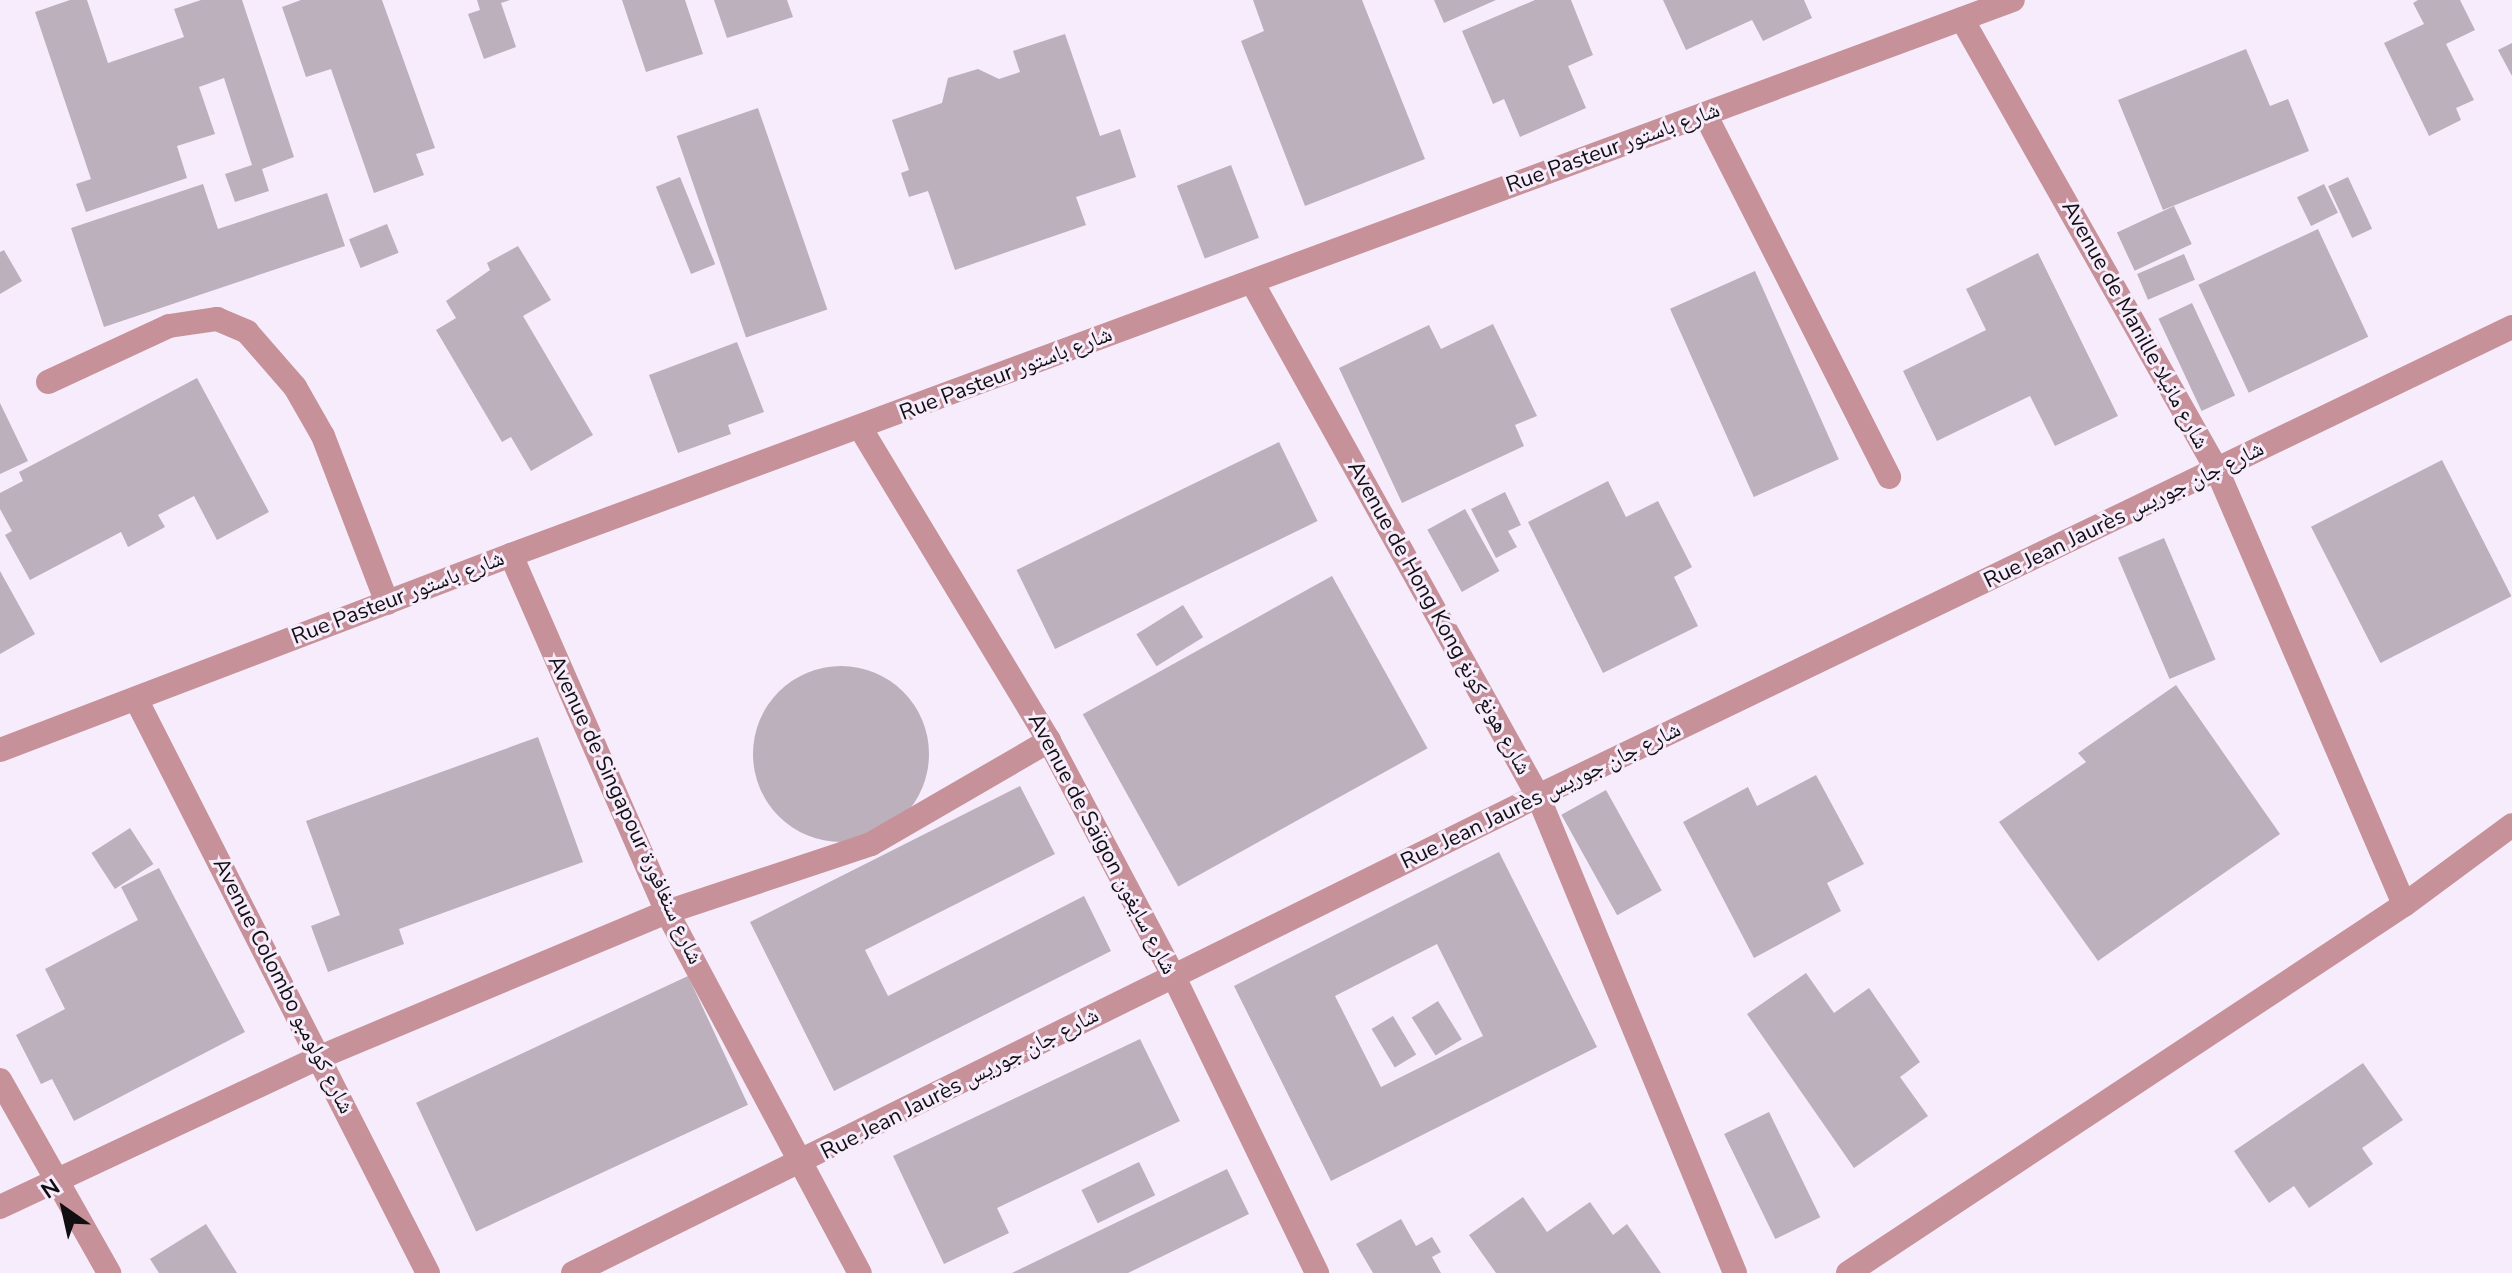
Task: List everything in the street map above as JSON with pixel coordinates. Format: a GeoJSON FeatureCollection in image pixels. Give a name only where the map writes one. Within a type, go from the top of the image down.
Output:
{"type":"FeatureCollection","features":[{"type":"Feature","properties":{"kind":"street","name":"Rue Pasteur شارع باستور"},"geometry":{"type":"LineString","coordinates":[[0,750],[511,555],[861,429],[2013,0]]}},
{"type":"Feature","properties":{"kind":"street","name":"Avenue de Manille شارع مانيلا"},"geometry":{"type":"LineString","coordinates":[[1962,19],[2217,470],[2404,905]]}},
{"type":"Feature","properties":{"kind":"street"},"geometry":{"type":"LineString","coordinates":[[1705,114],[1889,477]]}},
{"type":"Feature","properties":{"kind":"street","name":"Avenue de Hong Kong شارع هونغ كونغ"},"geometry":{"type":"LineString","coordinates":[[1252,282],[1538,796],[1735,1273]]}},
{"type":"Feature","properties":{"kind":"street"},"geometry":{"type":"LineString","coordinates":[[48,382],[169,326],[217,319],[247,332],[295,387],[323,436],[387,603]]}},
{"type":"Feature","properties":{"kind":"street","name":"Rue Jean Jaurès شارع جان جوريس"},"geometry":{"type":"LineString","coordinates":[[573,1273],[802,1164],[1538,796],[2512,327]]}},
{"type":"Feature","properties":{"kind":"street","name":"Avenue de Saïgon شارع سايغون"},"geometry":{"type":"LineString","coordinates":[[861,429],[1049,741],[1174,977],[1317,1273]]}},
{"type":"Feature","properties":{"kind":"street","name":"Avenue de Singapour شارع سنغافورة"},"geometry":{"type":"LineString","coordinates":[[511,555],[667,912],[860,1273]]}},
{"type":"Feature","properties":{"kind":"street","name":"Avenue Colombo شارع كولومبو"},"geometry":{"type":"LineString","coordinates":[[136,699],[428,1273]]}},
{"type":"Feature","properties":{"kind":"street"},"geometry":{"type":"LineString","coordinates":[[0,1207],[320,1057],[667,912],[871,844],[1049,741]]}},
{"type":"Feature","properties":{"kind":"street"},"geometry":{"type":"LineString","coordinates":[[1848,1273],[2404,905],[2512,825]]}},
{"type":"Feature","properties":{"kind":"street"},"geometry":{"type":"LineString","coordinates":[[0,1080],[60,1179],[109,1273]]}},
{"type":"Feature","properties":{"kind":"building"},"geometry":{"type":"Polygon","coordinates":[[[70,0],[87,0],[108,63],[184,37],[174,9],[201,0],[242,0],[294,157],[262,169],[269,191],[235,202],[225,174],[252,165],[224,78],[199,87],[215,134],[177,146],[187,178],[86,212],[76,184],[91,179],[35,12],[70,0]]]}},
{"type":"Feature","properties":{"kind":"building"},"geometry":{"type":"Polygon","coordinates":[[[301,0],[382,0],[435,148],[416,154],[424,175],[374,193],[331,69],[306,77],[282,7],[301,0]]]}},
{"type":"Feature","properties":{"kind":"building"},"geometry":{"type":"Polygon","coordinates":[[[477,0],[510,0],[501,3],[516,47],[484,59],[468,14],[480,10],[477,0]]]}},
{"type":"Feature","properties":{"kind":"building"},"geometry":{"type":"Polygon","coordinates":[[[622,0],[685,0],[703,54],[646,72],[622,0]]]}},
{"type":"Feature","properties":{"kind":"building"},"geometry":{"type":"Polygon","coordinates":[[[714,0],[787,0],[793,17],[727,38],[714,0]]]}},
{"type":"Feature","properties":{"kind":"building"},"geometry":{"type":"Polygon","coordinates":[[[1253,0],[1362,0],[1425,159],[1305,206],[1241,41],[1264,31],[1253,0]]]}},
{"type":"Feature","properties":{"kind":"building"},"geometry":{"type":"Polygon","coordinates":[[[1434,0],[1496,0],[1444,23],[1434,0]]]}},
{"type":"Feature","properties":{"kind":"building"},"geometry":{"type":"Polygon","coordinates":[[[1535,0],[1571,0],[1593,55],[1568,66],[1586,108],[1520,137],[1504,99],[1493,104],[1462,31],[1535,0]]]}},
{"type":"Feature","properties":{"kind":"building"},"geometry":{"type":"Polygon","coordinates":[[[1663,0],[1804,0],[1812,18],[1763,41],[1752,20],[1686,50],[1663,0]]]}},
{"type":"Feature","properties":{"kind":"building"},"geometry":{"type":"Polygon","coordinates":[[[2418,0],[2460,0],[2475,30],[2446,44],[2474,100],[2456,108],[2461,120],[2429,136],[2384,43],[2424,24],[2413,3],[2418,0]]]}},
{"type":"Feature","properties":{"kind":"building"},"geometry":{"type":"Polygon","coordinates":[[[1065,34],[1100,136],[1120,129],[1136,177],[1076,197],[1086,225],[955,270],[928,191],[909,197],[901,173],[909,170],[892,120],[942,103],[948,78],[978,69],[999,79],[1020,72],[1013,51],[1065,34]]]}},
{"type":"Feature","properties":{"kind":"building"},"geometry":{"type":"Polygon","coordinates":[[[2512,43],[2512,76],[2498,50],[2512,43]]]}},
{"type":"Feature","properties":{"kind":"building"},"geometry":{"type":"Polygon","coordinates":[[[2246,49],[2270,106],[2288,99],[2309,151],[2163,210],[2118,100],[2246,49]]]}},
{"type":"Feature","properties":{"kind":"building"},"geometry":{"type":"Polygon","coordinates":[[[758,108],[827,309],[746,337],[677,136],[758,108]]]}},
{"type":"Feature","properties":{"kind":"building"},"geometry":{"type":"Polygon","coordinates":[[[1231,165],[1259,238],[1205,259],[1177,186],[1231,165]]]}},
{"type":"Feature","properties":{"kind":"building"},"geometry":{"type":"Polygon","coordinates":[[[680,177],[715,264],[691,274],[656,187],[680,177]]]}},
{"type":"Feature","properties":{"kind":"building"},"geometry":{"type":"Polygon","coordinates":[[[2348,177],[2372,229],[2352,238],[2328,186],[2348,177]]]}},
{"type":"Feature","properties":{"kind":"building"},"geometry":{"type":"Polygon","coordinates":[[[203,184],[218,229],[327,193],[345,246],[104,327],[71,228],[203,184]]]}},
{"type":"Feature","properties":{"kind":"building"},"geometry":{"type":"Polygon","coordinates":[[[2324,184],[2338,213],[2311,226],[2297,197],[2324,184]]]}},
{"type":"Feature","properties":{"kind":"building"},"geometry":{"type":"Polygon","coordinates":[[[2174,206],[2192,244],[2135,271],[2117,233],[2174,206]]]}},
{"type":"Feature","properties":{"kind":"building"},"geometry":{"type":"Polygon","coordinates":[[[387,224],[399,253],[361,268],[349,239],[387,224]]]}},
{"type":"Feature","properties":{"kind":"building"},"geometry":{"type":"Polygon","coordinates":[[[2318,229],[2368,337],[2249,393],[2198,285],[2318,229]]]}},
{"type":"Feature","properties":{"kind":"building"},"geometry":{"type":"Polygon","coordinates":[[[518,246],[551,300],[523,316],[593,435],[531,471],[511,437],[502,442],[436,330],[456,318],[446,301],[490,270],[487,263],[518,246]]]}},
{"type":"Feature","properties":{"kind":"building"},"geometry":{"type":"Polygon","coordinates":[[[4,250],[22,281],[0,294],[0,252],[4,250]]]}},
{"type":"Feature","properties":{"kind":"building"},"geometry":{"type":"Polygon","coordinates":[[[2038,253],[2118,416],[2055,446],[2030,396],[1937,441],[1903,371],[1986,330],[1966,289],[2038,253]]]}},
{"type":"Feature","properties":{"kind":"building"},"geometry":{"type":"Polygon","coordinates":[[[2184,254],[2195,280],[2148,300],[2137,274],[2184,254]]]}},
{"type":"Feature","properties":{"kind":"building"},"geometry":{"type":"Polygon","coordinates":[[[1755,271],[1839,459],[1754,497],[1670,309],[1755,271]]]}},
{"type":"Feature","properties":{"kind":"building"},"geometry":{"type":"Polygon","coordinates":[[[2192,303],[2235,395],[2202,411],[2158,319],[2192,303]]]}},
{"type":"Feature","properties":{"kind":"building"},"geometry":{"type":"Polygon","coordinates":[[[1493,324],[1537,416],[1515,425],[1524,446],[1402,503],[1339,368],[1429,325],[1441,349],[1493,324]]]}},
{"type":"Feature","properties":{"kind":"building"},"geometry":{"type":"Polygon","coordinates":[[[737,342],[764,412],[728,425],[731,434],[678,453],[649,375],[737,342]]]}},
{"type":"Feature","properties":{"kind":"building"},"geometry":{"type":"Polygon","coordinates":[[[197,378],[269,512],[217,540],[194,496],[158,515],[165,527],[128,547],[121,532],[30,580],[5,535],[12,531],[0,509],[0,493],[23,481],[19,472],[197,378]]]}},
{"type":"Feature","properties":{"kind":"building"},"geometry":{"type":"Polygon","coordinates":[[[0,403],[28,461],[0,474],[0,403]]]}},
{"type":"Feature","properties":{"kind":"building"},"geometry":{"type":"Polygon","coordinates":[[[1279,442],[1318,521],[1055,649],[1017,570],[1279,442]]]}},
{"type":"Feature","properties":{"kind":"building"},"geometry":{"type":"Polygon","coordinates":[[[2442,460],[2511,596],[2380,663],[2311,527],[2442,460]]]}},
{"type":"Feature","properties":{"kind":"building"},"geometry":{"type":"Polygon","coordinates":[[[1608,481],[1626,517],[1658,501],[1692,567],[1674,577],[1698,626],[1603,673],[1528,522],[1608,481]]]}},
{"type":"Feature","properties":{"kind":"building"},"geometry":{"type":"Polygon","coordinates":[[[1505,492],[1521,525],[1508,531],[1517,547],[1496,558],[1471,509],[1505,492]]]}},
{"type":"Feature","properties":{"kind":"building"},"geometry":{"type":"Polygon","coordinates":[[[1465,509],[1499,571],[1462,592],[1427,530],[1465,509]]]}},
{"type":"Feature","properties":{"kind":"building"},"geometry":{"type":"Polygon","coordinates":[[[2164,538],[2216,660],[2170,679],[2118,558],[2164,538]]]}},
{"type":"Feature","properties":{"kind":"building"},"geometry":{"type":"Polygon","coordinates":[[[0,571],[35,634],[0,654],[0,571]]]}},
{"type":"Feature","properties":{"kind":"building"},"geometry":{"type":"Polygon","coordinates":[[[1332,576],[1428,748],[1178,886],[1083,714],[1332,576]]]}},
{"type":"Feature","properties":{"kind":"building"},"geometry":{"type":"Polygon","coordinates":[[[1183,605],[1203,637],[1156,666],[1136,634],[1183,605]]]}},
{"type":"Feature","properties":{"kind":"building"},"geometry":{"type":"Polygon","coordinates":[[[841,666],[875,673],[903,692],[922,720],[929,754],[922,788],[903,816],[875,835],[841,842],[807,835],[779,816],[760,788],[753,754],[760,720],[779,692],[807,673],[841,666]]]}},
{"type":"Feature","properties":{"kind":"building"},"geometry":{"type":"Polygon","coordinates":[[[2176,685],[2280,834],[2098,961],[1999,822],[2086,762],[2078,753],[2176,685]]]}},
{"type":"Feature","properties":{"kind":"building"},"geometry":{"type":"Polygon","coordinates":[[[538,737],[583,862],[399,929],[404,944],[328,972],[311,926],[340,915],[306,821],[538,737]]]}},
{"type":"Feature","properties":{"kind":"building"},"geometry":{"type":"Polygon","coordinates":[[[1816,775],[1864,864],[1827,883],[1841,911],[1754,958],[1683,822],[1748,787],[1757,806],[1816,775]]]}},
{"type":"Feature","properties":{"kind":"building"},"geometry":{"type":"Polygon","coordinates":[[[1020,786],[1055,854],[865,950],[888,996],[1084,896],[1111,951],[834,1091],[750,922],[1020,786]]]}},
{"type":"Feature","properties":{"kind":"building"},"geometry":{"type":"Polygon","coordinates":[[[1606,790],[1662,891],[1617,915],[1561,815],[1606,790]]]}},
{"type":"Feature","properties":{"kind":"building"},"geometry":{"type":"Polygon","coordinates":[[[130,828],[153,864],[115,889],[91,853],[130,828]]]}},
{"type":"Feature","properties":{"kind":"building"},"geometry":{"type":"Polygon","coordinates":[[[1499,852],[1597,1047],[1331,1181],[1234,986],[1499,852]],[[1437,944],[1335,996],[1381,1087],[1483,1036],[1437,944]]]}},
{"type":"Feature","properties":{"kind":"building"},"geometry":{"type":"Polygon","coordinates":[[[159,868],[245,1032],[74,1121],[52,1079],[41,1084],[16,1035],[65,1009],[45,969],[138,920],[121,887],[159,868]]]}},
{"type":"Feature","properties":{"kind":"building"},"geometry":{"type":"Polygon","coordinates":[[[1806,973],[1834,1013],[1869,988],[1920,1062],[1900,1077],[1928,1116],[1854,1168],[1747,1014],[1806,973]]]}},
{"type":"Feature","properties":{"kind":"building"},"geometry":{"type":"Polygon","coordinates":[[[688,976],[748,1105],[476,1231],[416,1103],[688,976]]]}},
{"type":"Feature","properties":{"kind":"building"},"geometry":{"type":"Polygon","coordinates":[[[1438,1001],[1462,1039],[1436,1056],[1412,1017],[1438,1001]]]}},
{"type":"Feature","properties":{"kind":"building"},"geometry":{"type":"Polygon","coordinates":[[[1393,1016],[1416,1055],[1395,1067],[1372,1029],[1393,1016]]]}},
{"type":"Feature","properties":{"kind":"building"},"geometry":{"type":"Polygon","coordinates":[[[1140,1039],[1180,1121],[997,1208],[1009,1233],[944,1264],[893,1156],[1140,1039]]]}},
{"type":"Feature","properties":{"kind":"building"},"geometry":{"type":"Polygon","coordinates":[[[2363,1063],[2403,1120],[2362,1148],[2373,1164],[2309,1208],[2294,1186],[2269,1203],[2234,1151],[2363,1063]]]}},
{"type":"Feature","properties":{"kind":"building"},"geometry":{"type":"Polygon","coordinates":[[[1769,1112],[1820,1217],[1775,1239],[1724,1134],[1769,1112]]]}},
{"type":"Feature","properties":{"kind":"building"},"geometry":{"type":"Polygon","coordinates":[[[1139,1162],[1155,1195],[1098,1223],[1081,1190],[1139,1162]]]}},
{"type":"Feature","properties":{"kind":"building"},"geometry":{"type":"Polygon","coordinates":[[[1227,1169],[1249,1214],[1128,1273],[1012,1273],[1227,1169]]]}},
{"type":"Feature","properties":{"kind":"building"},"geometry":{"type":"Polygon","coordinates":[[[1523,1197],[1547,1232],[1590,1202],[1613,1235],[1627,1224],[1661,1273],[1496,1273],[1469,1235],[1523,1197]]]}},
{"type":"Feature","properties":{"kind":"building"},"geometry":{"type":"Polygon","coordinates":[[[1401,1219],[1416,1246],[1432,1237],[1441,1252],[1432,1257],[1441,1273],[1373,1273],[1356,1244],[1401,1219]]]}},
{"type":"Feature","properties":{"kind":"building"},"geometry":{"type":"Polygon","coordinates":[[[206,1224],[237,1273],[159,1273],[150,1259],[206,1224]]]}}]}
